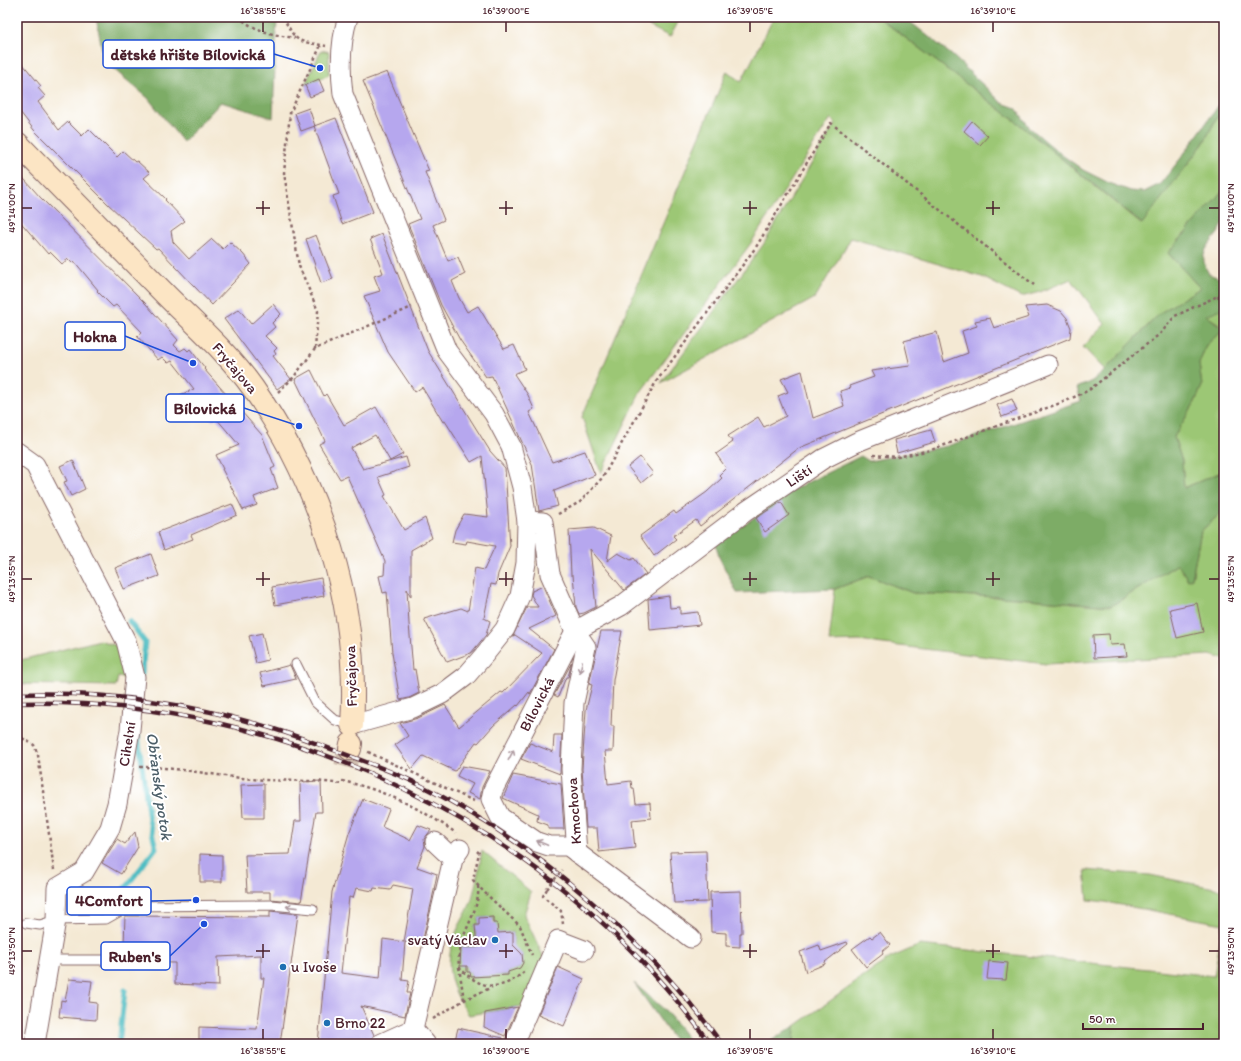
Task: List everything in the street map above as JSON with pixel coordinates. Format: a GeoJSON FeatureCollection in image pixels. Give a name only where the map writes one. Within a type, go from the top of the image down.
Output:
{"type":"FeatureCollection","features":[{"type":"Feature","properties":{"kind":"main road","name":"Fryčajova"},"geometry":{"type":"LineString","coordinates":[[17,143],[221,350],[252,387],[281,430],[318,505],[328,535],[344,601],[350,639],[354,693],[351,740]]}},
{"type":"Feature","properties":{"kind":"street"},"geometry":{"type":"LineString","coordinates":[[348,17],[341,49],[340,75],[343,94],[447,351],[494,414],[511,446],[522,487],[535,521],[550,574],[575,632]]}},
{"type":"Feature","properties":{"kind":"street","name":"Liští"},"geometry":{"type":"LineString","coordinates":[[575,632],[621,606],[745,512],[824,459],[857,442],[1048,365]]}},
{"type":"Feature","properties":{"kind":"street","name":"Cihelní"},"geometry":{"type":"LineString","coordinates":[[17,452],[35,464],[126,641],[131,653],[135,677],[130,730],[117,804],[110,828],[84,872],[57,888]]}},
{"type":"Feature","properties":{"kind":"street"},"geometry":{"type":"LineString","coordinates":[[351,740],[442,694],[466,676],[485,654],[504,629],[520,596],[535,521]]}},
{"type":"Feature","properties":{"kind":"street","name":"Bílovická"},"geometry":{"type":"LineString","coordinates":[[495,808],[491,799],[493,790],[575,632]]}},
{"type":"Feature","properties":{"kind":"street","name":"Kmochova"},"geometry":{"type":"LineString","coordinates":[[575,632],[586,647],[574,703],[571,768],[577,853],[691,938]]}},
{"type":"Feature","properties":{"kind":"street"},"geometry":{"type":"LineString","coordinates":[[495,808],[500,818],[538,842],[548,846],[568,846],[577,853]]}},
{"type":"Feature","properties":{"kind":"street"},"geometry":{"type":"LineString","coordinates":[[413,1029],[457,854],[435,842]]}},
{"type":"Feature","properties":{"kind":"street"},"geometry":{"type":"LineString","coordinates":[[35,1044],[56,920],[57,888]]}},
{"type":"Feature","properties":{"kind":"street"},"geometry":{"type":"LineString","coordinates":[[514,1044],[558,940],[584,950]]}},
{"type":"Feature","properties":{"kind":"street"},"geometry":{"type":"LineString","coordinates":[[380,1044],[413,1029]]}},
{"type":"Feature","properties":{"kind":"street"},"geometry":{"type":"LineString","coordinates":[[413,1029],[426,1044]]}},
{"type":"Feature","properties":{"kind":"lane"},"geometry":{"type":"LineString","coordinates":[[296,664],[315,702],[335,720],[351,740]]}},
{"type":"Feature","properties":{"kind":"lane"},"geometry":{"type":"LineString","coordinates":[[26,923],[40,925],[56,920],[106,919],[129,906],[272,905],[313,909]]}},
{"type":"Feature","properties":{"kind":"lane"},"geometry":{"type":"LineString","coordinates":[[49,960],[109,960]]}},
{"type":"Feature","properties":{"kind":"path"},"geometry":{"type":"LineString","coordinates":[[238,17],[249,26],[270,34],[295,38],[302,42],[320,45],[290,113],[284,173],[299,266],[318,311],[315,349]]}},
{"type":"Feature","properties":{"kind":"path"},"geometry":{"type":"LineString","coordinates":[[283,17],[295,38]]}},
{"type":"Feature","properties":{"kind":"path"},"geometry":{"type":"LineString","coordinates":[[535,521],[580,502],[603,476],[656,382],[756,247],[831,123],[1034,285]]}},
{"type":"Feature","properties":{"kind":"path"},"geometry":{"type":"LineString","coordinates":[[857,442],[873,455],[897,457],[931,450],[1066,401],[1089,390],[1161,333],[1175,316],[1224,294]]}},
{"type":"Feature","properties":{"kind":"path"},"geometry":{"type":"LineString","coordinates":[[264,404],[293,378],[315,349],[426,302]]}},
{"type":"Feature","properties":{"kind":"path"},"geometry":{"type":"LineString","coordinates":[[17,735],[34,745],[38,755],[57,888]]}},
{"type":"Feature","properties":{"kind":"path"},"geometry":{"type":"LineString","coordinates":[[351,740],[481,805],[495,808]]}},
{"type":"Feature","properties":{"kind":"path"},"geometry":{"type":"LineString","coordinates":[[146,767],[162,767],[253,780],[322,781],[341,784]]}},
{"type":"Feature","properties":{"kind":"path"},"geometry":{"type":"LineString","coordinates":[[342,780],[357,784],[409,804],[443,824],[466,840],[457,854]]}},
{"type":"Feature","properties":{"kind":"path"},"geometry":{"type":"LineString","coordinates":[[562,870],[543,896],[561,911],[563,918],[562,925]]}},
{"type":"Feature","properties":{"kind":"path"},"geometry":{"type":"LineString","coordinates":[[475,882],[520,926],[532,955],[531,961]]}},
{"type":"Feature","properties":{"kind":"path"},"geometry":{"type":"LineString","coordinates":[[464,1000],[459,967],[460,946],[478,898],[478,886]]}},
{"type":"Feature","properties":{"kind":"path"},"geometry":{"type":"LineString","coordinates":[[459,967],[473,981],[492,987]]}},
{"type":"Feature","properties":{"kind":"path"},"geometry":{"type":"LineString","coordinates":[[413,1029],[464,1000],[492,987],[504,985],[518,977],[529,967]]}},
{"type":"Feature","properties":{"kind":"green space"},"geometry":{"type":"Polygon","coordinates":[[[96,17],[277,17],[273,118],[221,102],[183,142],[148,98],[104,61],[96,17]]]}},
{"type":"Feature","properties":{"kind":"green space"},"geometry":{"type":"Polygon","coordinates":[[[651,17],[681,17],[670,37],[647,25],[651,17]]]}},
{"type":"Feature","properties":{"kind":"green space"},"geometry":{"type":"Polygon","coordinates":[[[774,17],[878,17],[1018,123],[1141,224],[1203,144],[1224,104],[1224,189],[1168,253],[1200,288],[1160,313],[1105,370],[1083,347],[1105,324],[1071,279],[1040,292],[1021,297],[982,277],[851,238],[815,298],[661,383],[763,245],[835,124],[831,118],[751,243],[640,393],[601,473],[582,417],[727,71],[741,82],[774,17]]]}},
{"type":"Feature","properties":{"kind":"green space"},"geometry":{"type":"Polygon","coordinates":[[[878,17],[904,17],[953,56],[1002,103],[1016,108],[1030,128],[1062,155],[1083,170],[1111,184],[1131,191],[1144,192],[1160,184],[1181,158],[1224,98],[1224,104],[1203,144],[1142,224],[1018,123],[878,17]]]}},
{"type":"Feature","properties":{"kind":"green space"},"geometry":{"type":"Polygon","coordinates":[[[321,50],[329,52],[329,75],[305,85],[321,50]]]}},
{"type":"Feature","properties":{"kind":"green space"},"geometry":{"type":"Polygon","coordinates":[[[1224,189],[1224,221],[1219,231],[1207,247],[1204,258],[1209,274],[1224,280],[1224,308],[1206,315],[1224,329],[1206,345],[1199,364],[1202,386],[1195,402],[1174,437],[1182,461],[1184,488],[1224,471],[1224,510],[1201,531],[1192,578],[1188,580],[1178,564],[1111,606],[1018,598],[913,593],[869,576],[835,589],[737,593],[719,557],[716,545],[792,490],[861,456],[869,461],[947,446],[1081,401],[1077,388],[1092,381],[1105,370],[1160,313],[1200,288],[1168,253],[1224,189]]]}},
{"type":"Feature","properties":{"kind":"green space"},"geometry":{"type":"Polygon","coordinates":[[[1224,308],[1224,327],[1205,315],[1224,308]]]}},
{"type":"Feature","properties":{"kind":"green space"},"geometry":{"type":"Polygon","coordinates":[[[1224,329],[1224,471],[1184,488],[1182,461],[1174,437],[1195,402],[1202,386],[1199,364],[1206,345],[1224,329]]]}},
{"type":"Feature","properties":{"kind":"green space"},"geometry":{"type":"Polygon","coordinates":[[[1224,510],[1224,659],[1210,655],[1046,664],[859,641],[829,642],[835,589],[869,576],[913,593],[1018,598],[1111,606],[1178,564],[1188,580],[1192,578],[1201,531],[1224,510]]]}},
{"type":"Feature","properties":{"kind":"green space"},"geometry":{"type":"Polygon","coordinates":[[[100,640],[120,647],[119,650],[130,679],[118,677],[116,686],[17,684],[17,661],[100,640]]]}},
{"type":"Feature","properties":{"kind":"green space"},"geometry":{"type":"Polygon","coordinates":[[[482,851],[531,892],[524,915],[544,958],[523,1006],[469,1015],[453,987],[449,967],[451,946],[471,902],[482,851]],[[493,917],[479,918],[479,925],[475,925],[477,947],[461,947],[467,972],[470,972],[471,977],[508,975],[508,972],[520,968],[523,963],[522,954],[513,948],[513,932],[498,933],[493,917]]]}},
{"type":"Feature","properties":{"kind":"green space"},"geometry":{"type":"Polygon","coordinates":[[[1085,870],[1150,875],[1224,890],[1224,1044],[794,1044],[795,1026],[890,958],[920,945],[1214,976],[1223,924],[1088,900],[1085,870]]]}},
{"type":"Feature","properties":{"kind":"green space"},"geometry":{"type":"Polygon","coordinates":[[[634,983],[666,1011],[692,1044],[677,1044],[634,983]]]}},
{"type":"Feature","properties":{"kind":"green space"},"geometry":{"type":"Polygon","coordinates":[[[795,1026],[794,1044],[766,1044],[795,1026]]]}},
{"type":"Feature","properties":{"kind":"building"},"geometry":{"type":"Polygon","coordinates":[[[17,57],[41,86],[38,88],[45,96],[38,102],[59,130],[68,122],[82,136],[89,129],[117,157],[123,151],[150,173],[144,178],[166,199],[165,200],[185,221],[171,231],[173,242],[189,259],[212,239],[223,249],[230,242],[251,264],[212,305],[158,248],[156,249],[107,203],[34,130],[17,108],[17,57]]]}},
{"type":"Feature","properties":{"kind":"building"},"geometry":{"type":"Polygon","coordinates":[[[387,72],[429,171],[425,172],[444,220],[433,225],[448,261],[458,257],[465,274],[452,281],[459,298],[467,312],[478,306],[504,349],[514,345],[525,369],[514,374],[528,395],[534,409],[529,412],[552,462],[585,451],[595,475],[554,491],[558,506],[539,511],[532,464],[492,376],[486,377],[460,340],[441,305],[408,224],[420,219],[363,81],[387,72]]]}},
{"type":"Feature","properties":{"kind":"building"},"geometry":{"type":"Polygon","coordinates":[[[319,79],[324,91],[310,97],[305,85],[319,79]]]}},
{"type":"Feature","properties":{"kind":"building"},"geometry":{"type":"Polygon","coordinates":[[[309,108],[315,126],[301,131],[295,113],[309,108]]]}},
{"type":"Feature","properties":{"kind":"building"},"geometry":{"type":"Polygon","coordinates":[[[336,118],[373,212],[342,224],[333,196],[339,194],[314,126],[336,118]]]}},
{"type":"Feature","properties":{"kind":"building"},"geometry":{"type":"Polygon","coordinates":[[[972,121],[988,136],[980,145],[964,131],[972,121]]]}},
{"type":"Feature","properties":{"kind":"building"},"geometry":{"type":"Polygon","coordinates":[[[17,171],[40,197],[146,304],[178,340],[174,345],[180,351],[185,348],[188,351],[190,349],[205,368],[204,369],[262,435],[275,467],[271,469],[278,488],[254,497],[257,505],[243,510],[216,455],[239,445],[216,418],[213,421],[204,413],[199,416],[198,413],[188,414],[180,395],[194,389],[172,361],[168,363],[162,357],[158,360],[137,336],[142,332],[116,305],[113,307],[97,291],[98,290],[74,261],[72,263],[68,259],[62,264],[50,252],[48,254],[17,218],[17,171]]]}},
{"type":"Feature","properties":{"kind":"building"},"geometry":{"type":"Polygon","coordinates":[[[382,234],[428,351],[490,451],[505,468],[510,546],[498,574],[496,585],[491,584],[484,618],[490,621],[486,635],[471,653],[447,662],[424,619],[461,608],[468,611],[475,568],[484,570],[495,546],[467,541],[466,544],[452,542],[455,530],[464,514],[488,517],[482,456],[471,462],[445,421],[443,422],[422,387],[415,392],[388,352],[364,296],[380,291],[374,276],[383,273],[370,239],[382,234]]]}},
{"type":"Feature","properties":{"kind":"building"},"geometry":{"type":"Polygon","coordinates":[[[316,235],[333,279],[321,283],[306,239],[316,235]]]}},
{"type":"Feature","properties":{"kind":"building"},"geometry":{"type":"Polygon","coordinates":[[[273,304],[281,314],[272,323],[275,327],[265,336],[277,348],[274,351],[276,354],[273,356],[291,379],[277,389],[224,319],[239,309],[251,324],[273,304]]]}},
{"type":"Feature","properties":{"kind":"building"},"geometry":{"type":"Polygon","coordinates":[[[1047,305],[1061,311],[1067,318],[1071,328],[1070,338],[799,448],[700,526],[696,520],[673,536],[676,539],[654,556],[640,536],[674,511],[676,514],[707,492],[722,478],[719,475],[726,468],[716,454],[733,442],[728,436],[758,417],[764,427],[786,416],[778,396],[788,392],[781,379],[802,371],[813,418],[844,406],[840,391],[874,377],[871,371],[910,366],[904,341],[937,332],[944,362],[968,353],[962,331],[977,326],[975,321],[990,318],[994,328],[1029,317],[1025,307],[1047,305]]]}},
{"type":"Feature","properties":{"kind":"building"},"geometry":{"type":"Polygon","coordinates":[[[311,370],[324,396],[326,394],[344,425],[376,407],[403,454],[390,461],[375,435],[351,448],[363,469],[406,457],[409,467],[378,477],[386,495],[384,496],[404,530],[425,518],[432,538],[411,550],[411,597],[407,589],[413,670],[415,669],[419,693],[409,698],[400,700],[392,653],[387,592],[383,593],[379,576],[384,575],[385,561],[347,476],[340,479],[319,444],[325,441],[295,379],[311,370]]]}},
{"type":"Feature","properties":{"kind":"building"},"geometry":{"type":"Polygon","coordinates":[[[1012,399],[1017,411],[1002,417],[997,405],[1012,399]]]}},
{"type":"Feature","properties":{"kind":"building"},"geometry":{"type":"Polygon","coordinates":[[[931,430],[935,442],[897,453],[894,440],[931,430]]]}},
{"type":"Feature","properties":{"kind":"building"},"geometry":{"type":"Polygon","coordinates":[[[640,457],[653,473],[641,483],[628,467],[640,457]]]}},
{"type":"Feature","properties":{"kind":"building"},"geometry":{"type":"Polygon","coordinates":[[[73,460],[85,489],[71,496],[64,482],[67,481],[60,466],[73,460]]]}},
{"type":"Feature","properties":{"kind":"building"},"geometry":{"type":"Polygon","coordinates":[[[781,502],[789,515],[765,532],[756,518],[781,502]]]}},
{"type":"Feature","properties":{"kind":"building"},"geometry":{"type":"Polygon","coordinates":[[[232,504],[237,515],[191,535],[193,539],[164,550],[158,532],[232,504]]]}},
{"type":"Feature","properties":{"kind":"building"},"geometry":{"type":"Polygon","coordinates":[[[594,528],[611,536],[607,561],[618,553],[631,560],[634,558],[646,574],[624,590],[590,549],[596,607],[579,614],[576,607],[573,575],[571,575],[569,530],[594,528]]]}},
{"type":"Feature","properties":{"kind":"building"},"geometry":{"type":"Polygon","coordinates":[[[151,554],[159,576],[124,589],[115,568],[151,554]]]}},
{"type":"Feature","properties":{"kind":"building"},"geometry":{"type":"Polygon","coordinates":[[[321,578],[324,596],[275,605],[272,587],[321,578]]]}},
{"type":"Feature","properties":{"kind":"building"},"geometry":{"type":"Polygon","coordinates":[[[543,586],[556,616],[529,629],[554,649],[530,694],[529,692],[518,706],[517,705],[493,726],[478,743],[476,742],[455,771],[423,756],[412,769],[395,745],[408,736],[400,723],[418,718],[445,705],[459,727],[501,692],[503,693],[542,653],[515,635],[513,636],[527,607],[538,607],[531,595],[532,591],[543,586]]]}},
{"type":"Feature","properties":{"kind":"building"},"geometry":{"type":"Polygon","coordinates":[[[669,596],[670,608],[680,607],[680,614],[698,612],[700,625],[650,630],[648,599],[669,596]]]}},
{"type":"Feature","properties":{"kind":"building"},"geometry":{"type":"Polygon","coordinates":[[[1197,603],[1203,632],[1177,638],[1170,609],[1197,603]]]}},
{"type":"Feature","properties":{"kind":"building"},"geometry":{"type":"Polygon","coordinates":[[[601,631],[622,631],[613,680],[611,726],[614,726],[613,751],[605,751],[608,784],[631,781],[632,788],[634,788],[636,804],[650,803],[651,818],[632,820],[635,848],[599,852],[597,828],[586,828],[582,769],[586,710],[592,685],[589,684],[601,631]]]}},
{"type":"Feature","properties":{"kind":"building"},"geometry":{"type":"Polygon","coordinates":[[[262,633],[268,660],[256,663],[249,636],[262,633]]]}},
{"type":"Feature","properties":{"kind":"building"},"geometry":{"type":"Polygon","coordinates":[[[1109,634],[1110,645],[1125,644],[1127,656],[1094,658],[1093,635],[1109,634]]]}},
{"type":"Feature","properties":{"kind":"building"},"geometry":{"type":"Polygon","coordinates":[[[572,662],[568,677],[566,677],[558,697],[554,695],[572,662]]]}},
{"type":"Feature","properties":{"kind":"building"},"geometry":{"type":"Polygon","coordinates":[[[290,665],[296,679],[264,686],[260,673],[290,665]]]}},
{"type":"Feature","properties":{"kind":"building"},"geometry":{"type":"Polygon","coordinates":[[[554,735],[562,735],[560,774],[521,759],[530,743],[553,752],[554,735]]]}},
{"type":"Feature","properties":{"kind":"building"},"geometry":{"type":"Polygon","coordinates":[[[462,766],[490,771],[482,787],[480,799],[468,793],[473,784],[457,776],[462,766]]]}},
{"type":"Feature","properties":{"kind":"building"},"geometry":{"type":"Polygon","coordinates":[[[513,775],[561,784],[564,829],[548,829],[548,825],[537,821],[538,814],[503,798],[513,775]]]}},
{"type":"Feature","properties":{"kind":"building"},"geometry":{"type":"Polygon","coordinates":[[[321,781],[322,812],[316,812],[301,902],[270,899],[270,892],[247,892],[245,855],[290,854],[295,821],[301,821],[300,782],[321,781]]]}},
{"type":"Feature","properties":{"kind":"building"},"geometry":{"type":"Polygon","coordinates":[[[264,784],[264,818],[243,818],[241,785],[264,784]]]}},
{"type":"Feature","properties":{"kind":"building"},"geometry":{"type":"Polygon","coordinates":[[[363,799],[389,809],[382,827],[410,840],[418,825],[431,830],[424,839],[425,846],[417,867],[437,874],[422,944],[405,942],[402,980],[409,981],[407,993],[410,993],[405,1016],[361,1006],[374,1035],[369,1044],[318,1044],[332,892],[349,833],[363,799]],[[393,885],[390,890],[374,888],[373,891],[356,888],[353,898],[349,897],[341,973],[380,978],[383,939],[404,942],[413,889],[393,885]]]}},
{"type":"Feature","properties":{"kind":"building"},"geometry":{"type":"Polygon","coordinates":[[[135,832],[138,847],[121,874],[102,863],[117,839],[125,844],[135,832]]]}},
{"type":"Feature","properties":{"kind":"building"},"geometry":{"type":"Polygon","coordinates":[[[706,851],[708,902],[674,903],[670,852],[706,851]]]}},
{"type":"Feature","properties":{"kind":"building"},"geometry":{"type":"Polygon","coordinates":[[[200,854],[222,855],[222,882],[200,882],[200,854]]]}},
{"type":"Feature","properties":{"kind":"building"},"geometry":{"type":"Polygon","coordinates":[[[741,891],[742,933],[740,933],[740,947],[726,946],[726,933],[711,932],[710,892],[741,891]]]}},
{"type":"Feature","properties":{"kind":"building"},"geometry":{"type":"Polygon","coordinates":[[[270,911],[298,914],[280,1044],[199,1043],[199,1027],[257,1029],[264,978],[261,978],[261,955],[218,957],[219,986],[175,984],[175,963],[123,962],[117,944],[124,944],[125,916],[270,917],[270,911]]]}},
{"type":"Feature","properties":{"kind":"building","name":"svatý Václav"},"geometry":{"type":"Polygon","coordinates":[[[493,917],[493,923],[497,923],[498,933],[513,932],[513,945],[522,954],[523,963],[520,968],[508,972],[508,975],[471,977],[470,972],[467,972],[467,966],[460,966],[461,947],[477,947],[475,925],[479,925],[479,918],[493,917]]]}},
{"type":"Feature","properties":{"kind":"building"},"geometry":{"type":"Polygon","coordinates":[[[880,932],[890,945],[882,952],[883,954],[866,967],[852,949],[870,936],[872,938],[880,932]]]}},
{"type":"Feature","properties":{"kind":"building"},"geometry":{"type":"Polygon","coordinates":[[[847,942],[848,944],[825,962],[825,964],[806,972],[800,952],[819,945],[821,951],[847,942]]]}},
{"type":"Feature","properties":{"kind":"building"},"geometry":{"type":"Polygon","coordinates":[[[989,961],[1008,963],[1006,980],[987,979],[989,961]]]}},
{"type":"Feature","properties":{"kind":"building"},"geometry":{"type":"Polygon","coordinates":[[[558,967],[584,979],[564,1026],[538,1015],[558,967]]]}},
{"type":"Feature","properties":{"kind":"building"},"geometry":{"type":"Polygon","coordinates":[[[69,979],[92,981],[89,1002],[97,1003],[96,1020],[59,1017],[61,1000],[65,1001],[69,979]]]}},
{"type":"Feature","properties":{"kind":"building"},"geometry":{"type":"Polygon","coordinates":[[[518,1007],[505,1036],[484,1027],[485,1013],[518,1007]]]}},
{"type":"Feature","properties":{"kind":"building"},"geometry":{"type":"Polygon","coordinates":[[[458,1028],[503,1038],[503,1044],[454,1044],[458,1028]]]}},
{"type":"Feature","properties":{"kind":"waterway","name":"Obřanský potok"},"geometry":{"type":"LineString","coordinates":[[129,621],[145,642],[142,674]]}},
{"type":"Feature","properties":{"kind":"waterway","name":"Obřanský potok"},"geometry":{"type":"LineString","coordinates":[[117,899],[156,848],[149,820],[138,734]]}},
{"type":"Feature","properties":{"kind":"waterway","name":"Obřanský potok"},"geometry":{"type":"LineString","coordinates":[[119,1044],[125,990]]}},
{"type":"Feature","properties":{"kind":"tunnel"},"geometry":{"type":"LineString","coordinates":[[345,767],[350,749]]}},
{"type":"Feature","properties":{"kind":"railway"},"geometry":{"type":"LineString","coordinates":[[17,694],[95,695],[134,699],[211,712],[286,733],[395,773],[418,784],[462,808],[505,835],[546,864],[585,896],[623,931],[658,967],[722,1044]]}},
{"type":"Feature","properties":{"kind":"railway"},"geometry":{"type":"LineString","coordinates":[[17,703],[116,706],[215,723],[312,750],[405,790],[493,839],[574,898],[647,967],[710,1044]]}},
{"type":"Feature","properties":{"kind":"place","name":"dětské hřište Bílovická"},"geometry":{"type":"Point","coordinates":[320,68]}},
{"type":"Feature","properties":{"kind":"place","name":"Hokna"},"geometry":{"type":"Point","coordinates":[193,363]}},
{"type":"Feature","properties":{"kind":"place","name":"Bílovická"},"geometry":{"type":"Point","coordinates":[299,426]}},
{"type":"Feature","properties":{"kind":"place","name":"4Comfort"},"geometry":{"type":"Point","coordinates":[196,900]}},
{"type":"Feature","properties":{"kind":"place","name":"Ruben's"},"geometry":{"type":"Point","coordinates":[204,924]}},
{"type":"Feature","properties":{"kind":"place","name":"svatý Václav"},"geometry":{"type":"Point","coordinates":[495,940]}},
{"type":"Feature","properties":{"kind":"place","name":"u Ivoše"},"geometry":{"type":"Point","coordinates":[283,967]}},
{"type":"Feature","properties":{"kind":"place","name":"Brno 22"},"geometry":{"type":"Point","coordinates":[327,1023]}}]}
